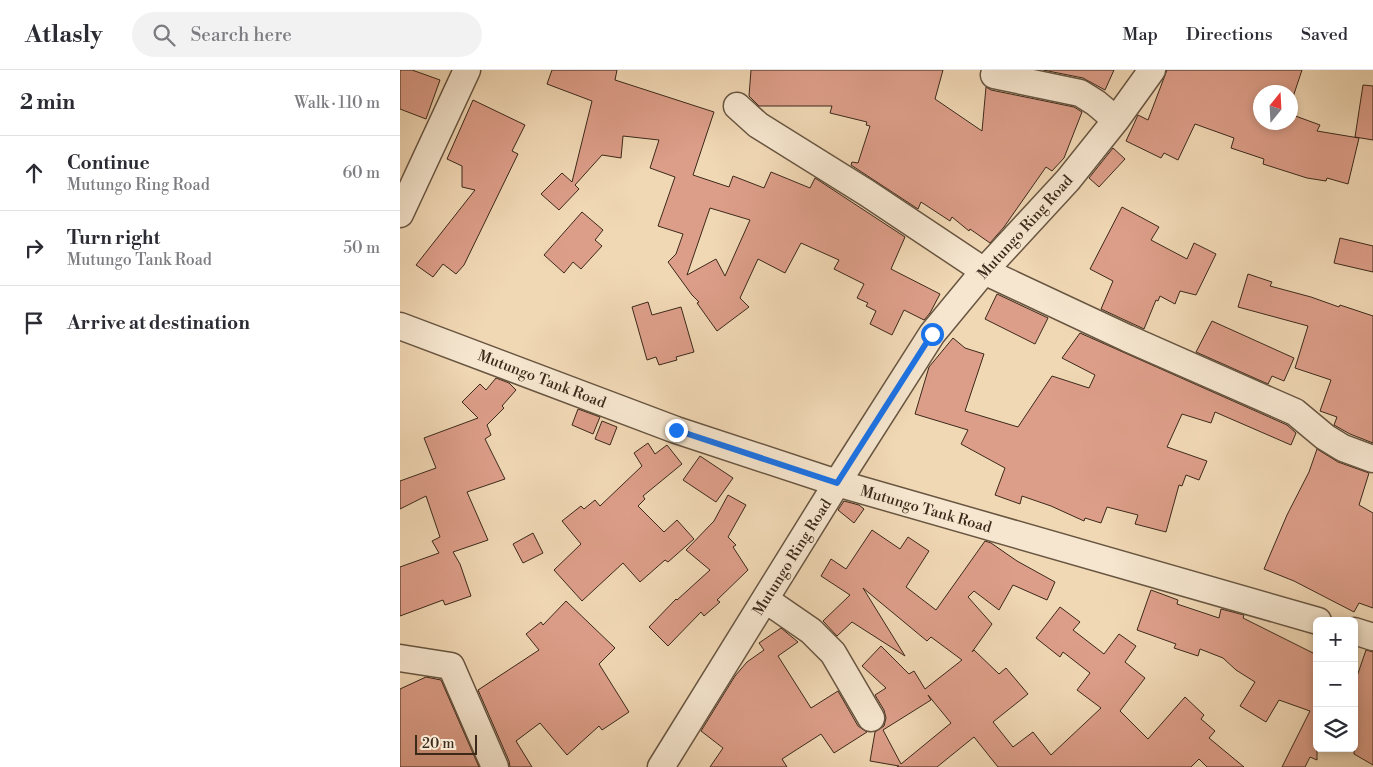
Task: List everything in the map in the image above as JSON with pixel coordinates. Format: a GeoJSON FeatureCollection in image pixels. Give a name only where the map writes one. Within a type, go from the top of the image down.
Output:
{"type":"FeatureCollection","features":[{"type":"Feature","properties":{"kind":"street"},"geometry":{"type":"LineString","coordinates":[[400,214],[467,70]]}},
{"type":"Feature","properties":{"kind":"street","name":"Mutungo Ring Road"},"geometry":{"type":"LineString","coordinates":[[670,763],[837,483],[932,334],[984,271],[1068,180],[1116,120],[1152,70]]}},
{"type":"Feature","properties":{"kind":"street"},"geometry":{"type":"LineString","coordinates":[[994,75],[1080,93],[1096,103],[1116,120]]}},
{"type":"Feature","properties":{"kind":"street"},"geometry":{"type":"LineString","coordinates":[[736,106],[758,125],[867,193],[984,271],[1135,342],[1295,412],[1325,437],[1343,448],[1373,459]]}},
{"type":"Feature","properties":{"kind":"street","name":"Mutungo Tank Road"},"geometry":{"type":"LineString","coordinates":[[400,326],[676,430],[837,483],[1313,620]]}},
{"type":"Feature","properties":{"kind":"street"},"geometry":{"type":"LineString","coordinates":[[766,600],[811,631],[833,653],[872,718]]}},
{"type":"Feature","properties":{"kind":"street"},"geometry":{"type":"LineString","coordinates":[[1358,632],[1373,637]]}},
{"type":"Feature","properties":{"kind":"street"},"geometry":{"type":"LineString","coordinates":[[400,658],[451,666],[495,767]]}},
{"type":"Feature","properties":{"kind":"building"},"geometry":{"type":"Polygon","coordinates":[[[400,70],[412,70],[440,80],[426,119],[400,109],[400,70]]]}},
{"type":"Feature","properties":{"kind":"building"},"geometry":{"type":"Polygon","coordinates":[[[552,70],[617,70],[615,80],[714,112],[693,175],[729,187],[733,176],[764,188],[771,172],[810,188],[815,178],[905,237],[891,269],[940,294],[930,313],[924,320],[904,310],[892,335],[870,324],[876,311],[866,306],[868,303],[857,298],[864,284],[834,269],[839,260],[801,243],[785,273],[758,259],[740,298],[749,307],[717,331],[697,303],[699,302],[668,262],[676,254],[683,234],[658,226],[675,177],[650,168],[659,140],[623,136],[621,158],[602,155],[575,185],[579,189],[559,210],[541,194],[562,173],[572,182],[592,101],[547,84],[552,70]],[[710,208],[687,275],[716,259],[725,276],[750,220],[710,208]]]}},
{"type":"Feature","properties":{"kind":"building"},"geometry":{"type":"Polygon","coordinates":[[[751,70],[943,70],[935,99],[982,131],[986,87],[991,90],[1074,107],[1082,112],[1064,158],[1052,171],[1046,167],[1004,227],[990,243],[970,229],[969,231],[952,217],[950,221],[921,202],[918,209],[851,165],[852,162],[858,163],[870,126],[866,125],[867,122],[830,113],[832,106],[759,106],[749,96],[751,70]]]}},
{"type":"Feature","properties":{"kind":"building"},"geometry":{"type":"Polygon","coordinates":[[[1043,70],[1114,70],[1105,90],[1083,78],[1043,70]]]}},
{"type":"Feature","properties":{"kind":"building"},"geometry":{"type":"Polygon","coordinates":[[[1167,70],[1302,70],[1297,85],[1253,85],[1253,130],[1298,130],[1298,117],[1320,125],[1317,131],[1359,138],[1348,184],[1327,178],[1326,181],[1307,178],[1263,164],[1264,159],[1231,148],[1234,138],[1195,124],[1178,160],[1164,153],[1161,158],[1126,141],[1138,115],[1148,120],[1167,70]]]}},
{"type":"Feature","properties":{"kind":"building"},"geometry":{"type":"Polygon","coordinates":[[[1363,85],[1373,86],[1373,140],[1355,137],[1363,85]]]}},
{"type":"Feature","properties":{"kind":"building"},"geometry":{"type":"Polygon","coordinates":[[[473,100],[525,125],[512,151],[518,154],[464,265],[456,274],[443,264],[433,277],[416,265],[475,190],[462,187],[462,166],[447,159],[473,100]]]}},
{"type":"Feature","properties":{"kind":"building"},"geometry":{"type":"Polygon","coordinates":[[[1113,148],[1125,159],[1099,187],[1089,178],[1113,148]]]}},
{"type":"Feature","properties":{"kind":"building"},"geometry":{"type":"Polygon","coordinates":[[[1122,207],[1159,227],[1151,240],[1187,259],[1194,243],[1216,254],[1196,295],[1180,291],[1175,304],[1160,296],[1158,301],[1156,300],[1144,329],[1101,309],[1113,281],[1090,269],[1122,207]]]}},
{"type":"Feature","properties":{"kind":"building"},"geometry":{"type":"Polygon","coordinates":[[[582,212],[603,230],[595,240],[602,246],[581,269],[573,262],[564,273],[544,255],[582,212]]]}},
{"type":"Feature","properties":{"kind":"building"},"geometry":{"type":"Polygon","coordinates":[[[1340,238],[1373,246],[1373,272],[1334,263],[1340,238]]]}},
{"type":"Feature","properties":{"kind":"building"},"geometry":{"type":"Polygon","coordinates":[[[1248,274],[1272,282],[1270,286],[1373,316],[1373,443],[1334,425],[1337,417],[1320,411],[1331,380],[1295,368],[1308,326],[1238,307],[1248,274]]]}},
{"type":"Feature","properties":{"kind":"building"},"geometry":{"type":"Polygon","coordinates":[[[997,294],[1048,318],[1035,344],[985,319],[997,294]]]}},
{"type":"Feature","properties":{"kind":"building"},"geometry":{"type":"Polygon","coordinates":[[[648,302],[652,315],[681,307],[694,352],[676,357],[677,360],[659,365],[656,357],[647,360],[632,307],[648,302]]]}},
{"type":"Feature","properties":{"kind":"building"},"geometry":{"type":"Polygon","coordinates":[[[1212,321],[1294,358],[1284,381],[1272,376],[1268,384],[1196,352],[1212,321]]]}},
{"type":"Feature","properties":{"kind":"building"},"geometry":{"type":"Polygon","coordinates":[[[1080,333],[1287,425],[1296,433],[1291,445],[1215,412],[1211,423],[1182,414],[1167,447],[1207,461],[1199,480],[1186,475],[1182,486],[1179,485],[1166,532],[1135,524],[1138,515],[1107,507],[1101,523],[1085,518],[1084,521],[1051,506],[1022,496],[1020,504],[995,495],[1005,468],[961,444],[968,430],[915,414],[929,367],[953,338],[965,348],[984,354],[965,411],[1018,427],[1052,376],[1089,388],[1095,375],[1062,358],[1080,333]]]}},
{"type":"Feature","properties":{"kind":"building"},"geometry":{"type":"Polygon","coordinates":[[[496,378],[509,383],[516,390],[502,406],[504,408],[487,425],[491,435],[485,439],[505,479],[467,492],[488,540],[453,552],[460,564],[471,596],[445,605],[443,600],[400,616],[400,567],[439,553],[432,541],[440,537],[426,496],[400,509],[400,481],[436,468],[424,438],[478,418],[462,402],[480,384],[486,390],[496,378]]]}},
{"type":"Feature","properties":{"kind":"building"},"geometry":{"type":"Polygon","coordinates":[[[578,409],[600,417],[593,434],[572,425],[578,409]]]}},
{"type":"Feature","properties":{"kind":"building"},"geometry":{"type":"Polygon","coordinates":[[[602,421],[617,427],[610,445],[595,439],[602,421]]]}},
{"type":"Feature","properties":{"kind":"building"},"geometry":{"type":"Polygon","coordinates":[[[648,443],[655,454],[667,445],[682,464],[643,496],[645,499],[638,506],[664,532],[677,520],[694,539],[668,562],[665,560],[640,582],[623,563],[582,601],[554,570],[581,544],[562,521],[581,506],[584,509],[595,500],[600,506],[642,466],[634,453],[648,443]]]}},
{"type":"Feature","properties":{"kind":"building"},"geometry":{"type":"Polygon","coordinates":[[[1317,449],[1338,462],[1369,473],[1359,505],[1373,513],[1373,608],[1359,603],[1354,612],[1294,581],[1264,569],[1287,515],[1309,472],[1317,449]]]}},
{"type":"Feature","properties":{"kind":"building"},"geometry":{"type":"Polygon","coordinates":[[[700,456],[733,478],[716,502],[683,480],[700,456]]]}},
{"type":"Feature","properties":{"kind":"building"},"geometry":{"type":"Polygon","coordinates":[[[728,495],[746,505],[728,537],[736,545],[733,547],[748,570],[717,600],[720,602],[704,616],[701,612],[668,646],[649,627],[676,599],[710,570],[686,550],[714,521],[728,495]]]}},
{"type":"Feature","properties":{"kind":"building"},"geometry":{"type":"Polygon","coordinates":[[[844,501],[859,505],[864,509],[854,523],[838,510],[844,501]]]}},
{"type":"Feature","properties":{"kind":"building"},"geometry":{"type":"Polygon","coordinates":[[[872,530],[900,549],[908,537],[929,551],[906,587],[936,610],[985,541],[991,543],[1017,561],[1055,582],[1047,600],[1013,585],[999,610],[974,591],[968,597],[992,624],[972,652],[974,650],[999,674],[1006,668],[1028,694],[993,722],[1013,747],[1033,732],[1051,755],[1101,708],[1077,690],[1090,673],[1063,652],[1060,657],[1036,638],[1060,607],[1080,622],[1073,630],[1104,654],[1119,634],[1136,646],[1125,662],[1145,678],[1120,711],[1148,739],[1185,697],[1204,715],[1201,719],[1215,731],[1209,738],[1244,767],[1207,767],[1199,759],[1191,767],[998,767],[974,737],[937,767],[897,767],[899,766],[870,761],[875,732],[884,726],[886,718],[884,710],[875,695],[886,688],[862,666],[881,646],[909,674],[914,671],[925,689],[962,660],[931,637],[927,641],[863,588],[905,656],[852,622],[837,636],[823,621],[850,595],[821,576],[831,559],[846,569],[872,530]],[[928,695],[931,700],[883,730],[901,764],[951,723],[928,695]]]}},
{"type":"Feature","properties":{"kind":"building"},"geometry":{"type":"Polygon","coordinates":[[[533,533],[543,553],[523,563],[513,544],[533,533]]]}},
{"type":"Feature","properties":{"kind":"building"},"geometry":{"type":"Polygon","coordinates":[[[1151,590],[1178,600],[1177,604],[1219,618],[1221,609],[1244,615],[1243,618],[1313,653],[1313,752],[1317,752],[1317,760],[1310,757],[1305,767],[1282,767],[1310,711],[1279,700],[1266,722],[1240,706],[1255,682],[1236,670],[1223,658],[1200,649],[1198,656],[1174,648],[1176,644],[1137,630],[1151,590]]]}},
{"type":"Feature","properties":{"kind":"building"},"geometry":{"type":"Polygon","coordinates":[[[566,601],[615,648],[599,664],[629,712],[602,730],[599,726],[567,755],[540,723],[516,741],[532,767],[510,767],[478,690],[539,650],[526,634],[541,622],[543,625],[566,601]]]}},
{"type":"Feature","properties":{"kind":"building"},"geometry":{"type":"Polygon","coordinates":[[[781,628],[798,642],[778,656],[811,708],[838,691],[858,726],[867,732],[834,753],[821,734],[782,759],[787,767],[710,767],[723,748],[701,731],[735,676],[747,662],[764,650],[759,643],[781,628]]]}},
{"type":"Feature","properties":{"kind":"building"},"geometry":{"type":"Polygon","coordinates":[[[1366,650],[1373,652],[1373,765],[1354,754],[1354,752],[1358,752],[1358,673],[1366,650]]]}},
{"type":"Feature","properties":{"kind":"building"},"geometry":{"type":"Polygon","coordinates":[[[426,677],[441,680],[479,767],[400,767],[400,689],[426,677]]]}},
{"type":"Feature","properties":{"kind":"route"},"geometry":{"type":"LineString","coordinates":[[676,430],[837,483],[932,334]]}}]}
